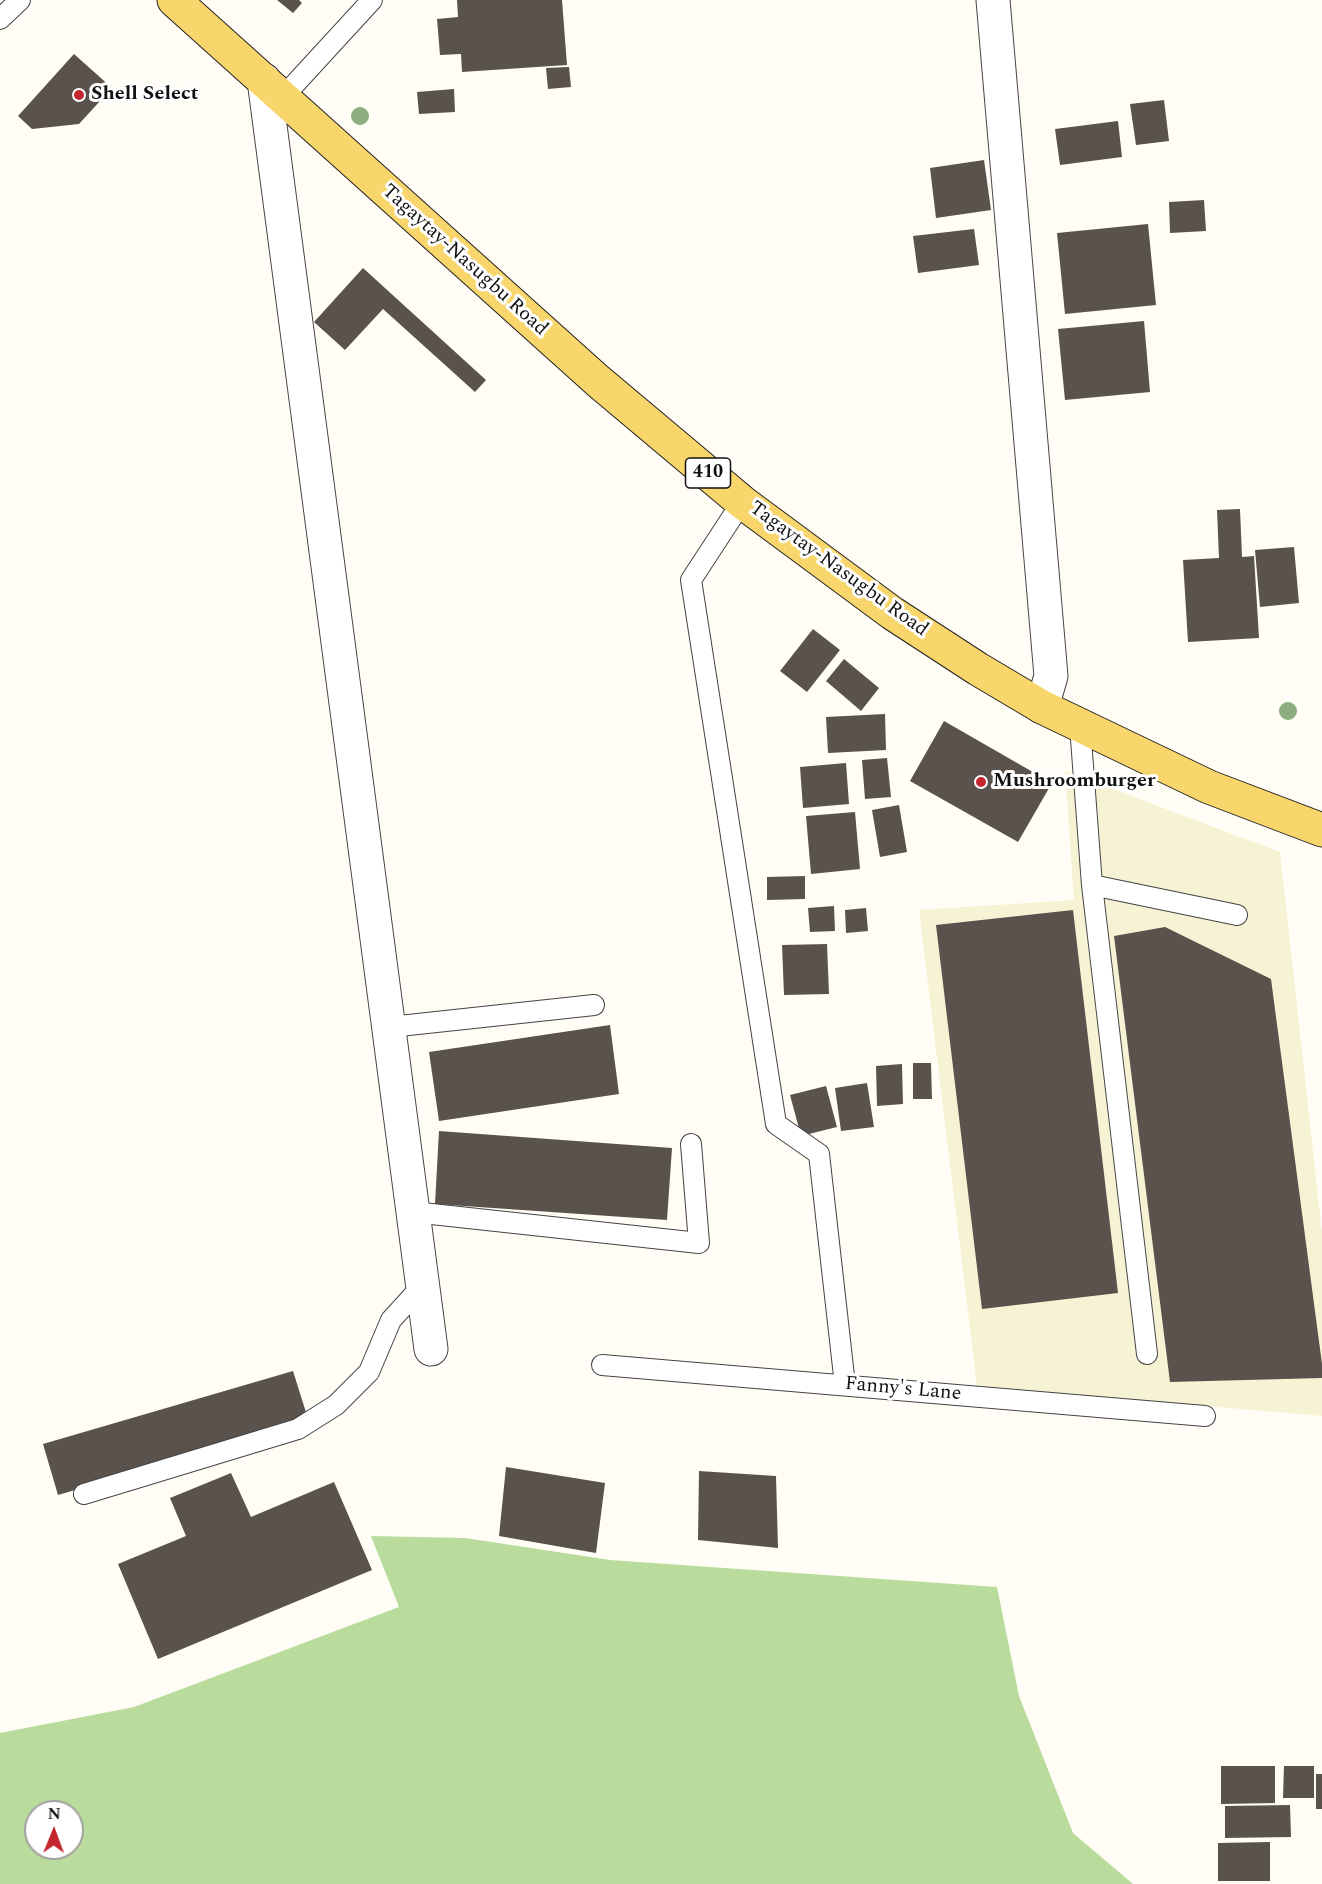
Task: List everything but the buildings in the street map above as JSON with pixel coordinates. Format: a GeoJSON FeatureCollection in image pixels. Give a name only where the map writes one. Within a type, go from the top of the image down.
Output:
{"type":"FeatureCollection","features":[{"type":"Feature","properties":{"kind":"main road","name":"Tagaytay-Nasugbu Road"},"geometry":{"type":"LineString","coordinates":[[174,0],[598,381],[742,502],[892,613],[1042,707],[1209,787],[1322,830]]}},
{"type":"Feature","properties":{"kind":"street"},"geometry":{"type":"LineString","coordinates":[[993,0],[1051,676],[1042,707]]}},
{"type":"Feature","properties":{"kind":"street"},"geometry":{"type":"LineString","coordinates":[[273,89],[431,1349]]}},
{"type":"Feature","properties":{"kind":"lane"},"geometry":{"type":"LineString","coordinates":[[0,19],[20,0]]}},
{"type":"Feature","properties":{"kind":"lane"},"geometry":{"type":"LineString","coordinates":[[273,89],[372,0]]}},
{"type":"Feature","properties":{"kind":"lane"},"geometry":{"type":"LineString","coordinates":[[742,502],[691,580],[776,1124],[819,1154],[845,1385]]}},
{"type":"Feature","properties":{"kind":"lane"},"geometry":{"type":"LineString","coordinates":[[1080,726],[1092,885],[1147,1354]]}},
{"type":"Feature","properties":{"kind":"lane"},"geometry":{"type":"LineString","coordinates":[[1092,885],[1237,915]]}},
{"type":"Feature","properties":{"kind":"lane"},"geometry":{"type":"LineString","coordinates":[[390,1027],[594,1005]]}},
{"type":"Feature","properties":{"kind":"lane"},"geometry":{"type":"LineString","coordinates":[[413,1212],[699,1242],[691,1144]]}},
{"type":"Feature","properties":{"kind":"lane"},"geometry":{"type":"LineString","coordinates":[[84,1494],[298,1429],[336,1405],[369,1372],[391,1320],[423,1285]]}},
{"type":"Feature","properties":{"kind":"lane","name":"Fanny's Lane"},"geometry":{"type":"LineString","coordinates":[[602,1365],[1205,1416]]}},
{"type":"Feature","properties":{"kind":"shaded area"},"geometry":{"type":"Polygon","coordinates":[[[1065,771],[1280,852],[1322,1233],[1322,1416],[977,1386],[919,910],[1074,900],[1065,771]]]}},
{"type":"Feature","properties":{"kind":"green space"},"geometry":{"type":"Polygon","coordinates":[[[371,1536],[465,1538],[610,1560],[997,1587],[1019,1696],[1073,1833],[1133,1884],[0,1884],[0,1733],[134,1707],[399,1607],[371,1536]]]}},
{"type":"Feature","properties":{"kind":"place","name":"Shell Select"},"geometry":{"type":"Point","coordinates":[79,95]}},
{"type":"Feature","properties":{"kind":"place","name":"Mushroomburger"},"geometry":{"type":"Point","coordinates":[981,782]}}]}
